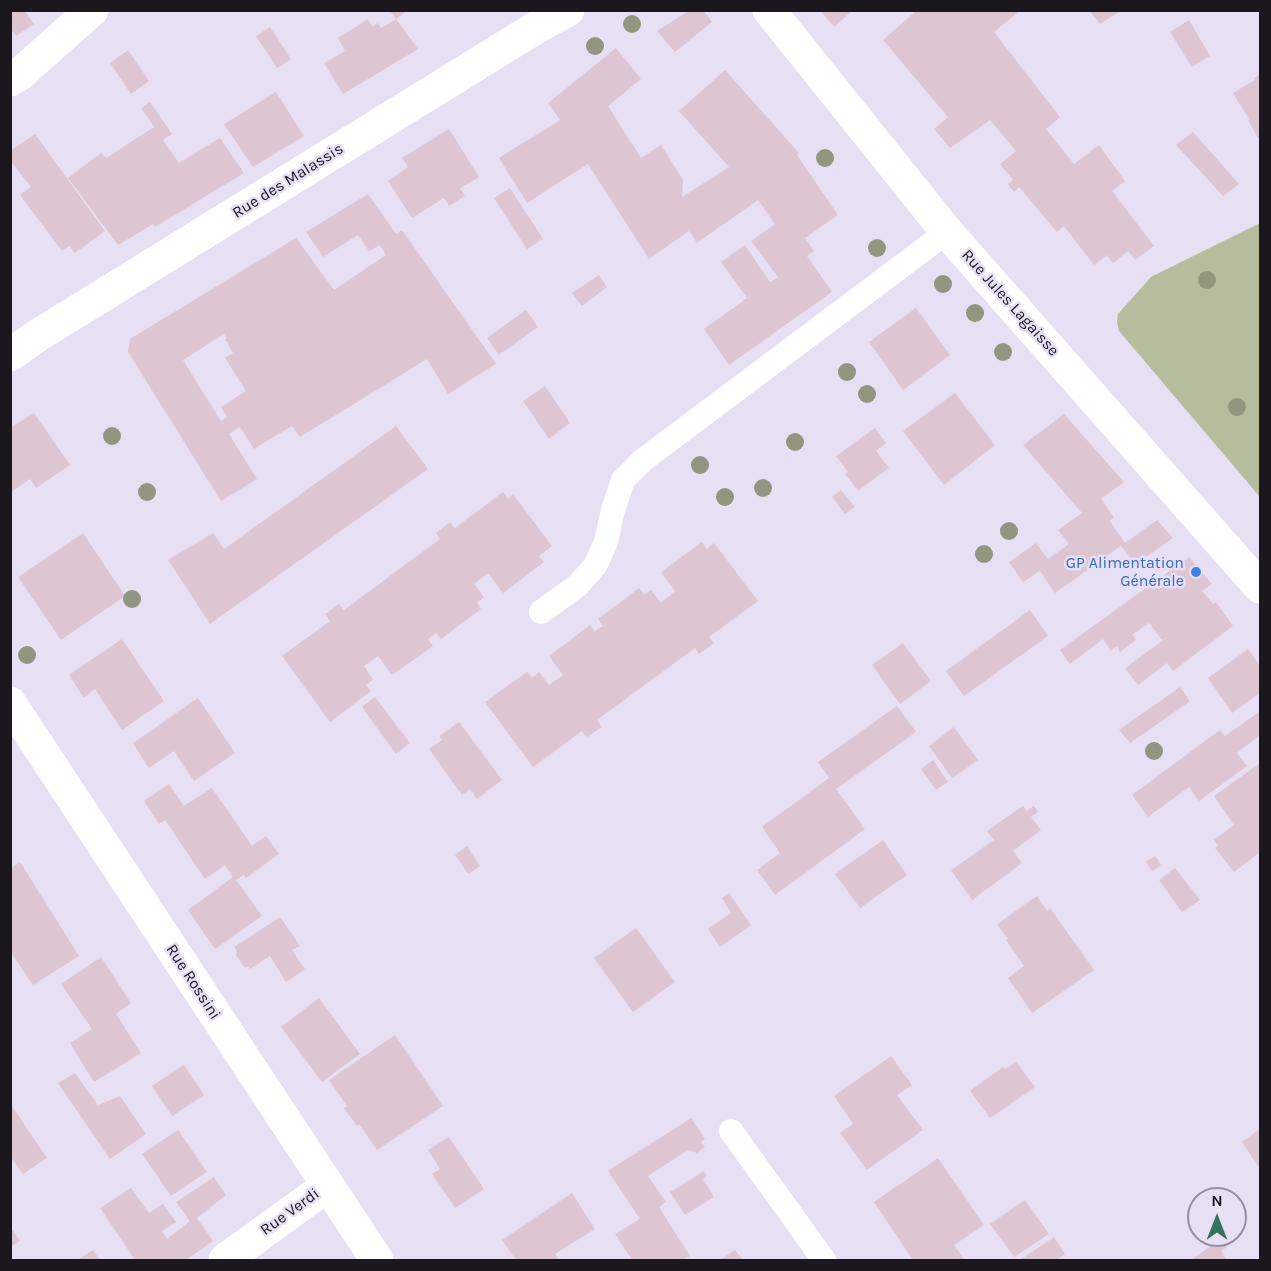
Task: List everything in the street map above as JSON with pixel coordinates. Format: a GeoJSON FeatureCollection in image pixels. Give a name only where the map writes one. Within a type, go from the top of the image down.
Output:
{"type":"FeatureCollection","features":[{"type":"Feature","properties":{"kind":"street"},"geometry":{"type":"LineString","coordinates":[[10,80],[20,74],[92,10]]}},
{"type":"Feature","properties":{"kind":"street","name":"Rue des Malassis"},"geometry":{"type":"LineString","coordinates":[[10,355],[530,19],[568,10]]}},
{"type":"Feature","properties":{"kind":"street","name":"Rue Jules Lagaisse"},"geometry":{"type":"LineString","coordinates":[[769,10],[947,232],[1260,587]]}},
{"type":"Feature","properties":{"kind":"street","name":"Rue Rossini"},"geometry":{"type":"LineString","coordinates":[[10,703],[377,1260]]}},
{"type":"Feature","properties":{"kind":"street","name":"Rue Verdi"},"geometry":{"type":"LineString","coordinates":[[225,1260],[327,1186]]}},
{"type":"Feature","properties":{"kind":"lane"},"geometry":{"type":"LineString","coordinates":[[541,612],[578,585],[595,566],[606,542],[623,480],[643,460],[947,232]]}},
{"type":"Feature","properties":{"kind":"lane"},"geometry":{"type":"LineString","coordinates":[[731,1131],[824,1260]]}},
{"type":"Feature","properties":{"kind":"green space"},"geometry":{"type":"Polygon","coordinates":[[[1260,223],[1260,497],[1119,331],[1117,322],[1118,314],[1151,277],[1260,223]]]}},
{"type":"Feature","properties":{"kind":"building"},"geometry":{"type":"Polygon","coordinates":[[[10,10],[24,10],[34,24],[16,36],[10,28],[10,10]]]}},
{"type":"Feature","properties":{"kind":"building"},"geometry":{"type":"Polygon","coordinates":[[[389,10],[408,10],[396,19],[389,10]]]}},
{"type":"Feature","properties":{"kind":"building"},"geometry":{"type":"Polygon","coordinates":[[[690,10],[703,10],[712,22],[675,52],[657,31],[690,10]]]}},
{"type":"Feature","properties":{"kind":"building"},"geometry":{"type":"Polygon","coordinates":[[[820,10],[853,10],[834,27],[820,10]]]}},
{"type":"Feature","properties":{"kind":"building"},"geometry":{"type":"Polygon","coordinates":[[[917,10],[1021,10],[994,32],[1060,117],[1046,129],[1074,164],[1099,145],[1125,181],[1112,191],[1154,246],[1135,260],[1128,251],[1113,263],[1107,255],[1094,265],[1064,226],[1057,232],[1019,187],[1014,192],[1008,184],[1013,180],[1000,164],[1016,151],[990,120],[950,148],[934,129],[948,117],[883,40],[917,10]]]}},
{"type":"Feature","properties":{"kind":"building"},"geometry":{"type":"Polygon","coordinates":[[[1089,10],[1122,10],[1100,24],[1089,10]]]}},
{"type":"Feature","properties":{"kind":"building"},"geometry":{"type":"Polygon","coordinates":[[[368,19],[372,27],[378,23],[381,28],[396,19],[418,49],[343,94],[324,63],[345,51],[338,38],[368,19]]]}},
{"type":"Feature","properties":{"kind":"building"},"geometry":{"type":"Polygon","coordinates":[[[1189,20],[1210,56],[1192,67],[1170,32],[1189,20]]]}},
{"type":"Feature","properties":{"kind":"building"},"geometry":{"type":"Polygon","coordinates":[[[270,27],[291,59],[277,68],[256,36],[270,27]]]}},
{"type":"Feature","properties":{"kind":"building"},"geometry":{"type":"Polygon","coordinates":[[[616,48],[641,79],[608,106],[641,158],[661,145],[683,180],[682,197],[729,167],[679,111],[725,70],[799,153],[797,155],[838,215],[805,238],[814,251],[807,256],[832,292],[729,365],[704,329],[747,298],[721,262],[745,245],[770,282],[778,277],[751,241],[775,224],[758,200],[697,243],[689,231],[649,259],[588,164],[527,203],[499,158],[560,120],[548,103],[616,48]]]}},
{"type":"Feature","properties":{"kind":"building"},"geometry":{"type":"Polygon","coordinates":[[[128,50],[149,81],[131,94],[110,63],[128,50]]]}},
{"type":"Feature","properties":{"kind":"building"},"geometry":{"type":"Polygon","coordinates":[[[1260,74],[1260,137],[1258,138],[1233,93],[1255,80],[1254,78],[1260,74]]]}},
{"type":"Feature","properties":{"kind":"building"},"geometry":{"type":"Polygon","coordinates":[[[276,92],[304,136],[253,167],[224,124],[276,92]]]}},
{"type":"Feature","properties":{"kind":"building"},"geometry":{"type":"Polygon","coordinates":[[[150,102],[172,134],[163,140],[179,163],[220,138],[244,173],[155,227],[153,224],[118,245],[68,178],[101,153],[106,158],[154,127],[141,108],[150,102]]]}},
{"type":"Feature","properties":{"kind":"building"},"geometry":{"type":"Polygon","coordinates":[[[449,129],[479,177],[460,188],[465,196],[449,206],[444,198],[412,218],[388,181],[408,167],[402,158],[449,129]]]}},
{"type":"Feature","properties":{"kind":"building"},"geometry":{"type":"Polygon","coordinates":[[[1193,132],[1239,184],[1223,196],[1176,145],[1193,132]]]}},
{"type":"Feature","properties":{"kind":"building"},"geometry":{"type":"Polygon","coordinates":[[[35,134],[105,231],[75,253],[69,246],[62,251],[20,195],[31,187],[10,160],[10,151],[35,134]]]}},
{"type":"Feature","properties":{"kind":"building"},"geometry":{"type":"Polygon","coordinates":[[[510,188],[543,239],[527,249],[494,198],[510,188]]]}},
{"type":"Feature","properties":{"kind":"building"},"geometry":{"type":"Polygon","coordinates":[[[368,194],[396,234],[402,230],[496,364],[448,394],[427,359],[300,437],[292,426],[254,449],[240,427],[229,434],[257,479],[221,501],[128,352],[130,339],[296,238],[334,290],[386,255],[380,245],[369,251],[358,235],[323,257],[306,232],[368,194]],[[224,334],[183,360],[221,421],[227,417],[221,407],[246,391],[225,358],[233,353],[225,339],[227,339],[224,334]]]}},
{"type":"Feature","properties":{"kind":"building"},"geometry":{"type":"Polygon","coordinates":[[[599,275],[607,287],[582,306],[572,293],[599,275]]]}},
{"type":"Feature","properties":{"kind":"building"},"geometry":{"type":"Polygon","coordinates":[[[916,308],[950,355],[903,390],[869,342],[916,308]]]}},
{"type":"Feature","properties":{"kind":"building"},"geometry":{"type":"Polygon","coordinates":[[[526,310],[538,327],[499,355],[487,338],[526,310]]]}},
{"type":"Feature","properties":{"kind":"building"},"geometry":{"type":"Polygon","coordinates":[[[545,386],[570,423],[549,439],[523,401],[545,386]]]}},
{"type":"Feature","properties":{"kind":"building"},"geometry":{"type":"Polygon","coordinates":[[[955,393],[995,445],[944,485],[903,431],[955,393]]]}},
{"type":"Feature","properties":{"kind":"building"},"geometry":{"type":"Polygon","coordinates":[[[34,413],[70,465],[36,488],[30,479],[10,493],[10,428],[34,413]]]}},
{"type":"Feature","properties":{"kind":"building"},"geometry":{"type":"Polygon","coordinates":[[[1064,414],[1124,482],[1101,499],[1114,517],[1110,521],[1125,543],[1157,520],[1173,538],[1135,565],[1121,546],[1055,593],[1040,571],[1023,582],[1009,562],[1036,543],[1048,559],[1069,544],[1058,530],[1082,513],[1023,445],[1064,414]]]}},
{"type":"Feature","properties":{"kind":"building"},"geometry":{"type":"Polygon","coordinates":[[[396,426],[428,469],[210,624],[168,560],[213,533],[224,549],[396,426]]]}},
{"type":"Feature","properties":{"kind":"building"},"geometry":{"type":"Polygon","coordinates":[[[875,428],[886,443],[876,451],[889,468],[858,491],[845,474],[848,472],[836,456],[875,428]]]}},
{"type":"Feature","properties":{"kind":"building"},"geometry":{"type":"Polygon","coordinates":[[[841,490],[855,507],[845,514],[832,497],[841,490]]]}},
{"type":"Feature","properties":{"kind":"building"},"geometry":{"type":"Polygon","coordinates":[[[503,492],[508,499],[513,494],[552,546],[539,556],[544,562],[503,593],[488,573],[474,584],[484,597],[477,603],[481,609],[441,639],[436,633],[428,639],[433,646],[392,675],[378,656],[364,666],[373,680],[366,685],[371,691],[330,722],[282,656],[330,621],[325,614],[339,604],[344,610],[440,539],[436,533],[450,522],[455,528],[503,492]]]}},
{"type":"Feature","properties":{"kind":"building"},"geometry":{"type":"Polygon","coordinates":[[[83,533],[125,596],[61,640],[18,577],[83,533]]]}},
{"type":"Feature","properties":{"kind":"building"},"geometry":{"type":"Polygon","coordinates":[[[702,542],[707,549],[714,543],[758,601],[709,637],[714,643],[699,654],[695,648],[597,720],[602,727],[587,737],[582,731],[533,767],[485,702],[527,672],[532,678],[539,672],[549,685],[563,675],[549,656],[590,625],[595,631],[603,626],[598,619],[639,588],[644,595],[651,590],[661,603],[675,591],[661,572],[702,542]]]}},
{"type":"Feature","properties":{"kind":"building"},"geometry":{"type":"Polygon","coordinates":[[[1189,557],[1212,584],[1202,591],[1213,604],[1216,602],[1233,626],[1173,671],[1167,663],[1138,685],[1125,668],[1169,636],[1162,640],[1149,623],[1132,635],[1136,640],[1120,652],[1117,646],[1111,651],[1103,639],[1070,664],[1060,650],[1189,557]]]}},
{"type":"Feature","properties":{"kind":"building"},"geometry":{"type":"Polygon","coordinates":[[[1030,610],[1048,636],[964,696],[946,671],[1030,610]]]}},
{"type":"Feature","properties":{"kind":"building"},"geometry":{"type":"Polygon","coordinates":[[[122,639],[164,701],[122,730],[95,689],[84,698],[69,675],[122,639]]]}},
{"type":"Feature","properties":{"kind":"building"},"geometry":{"type":"Polygon","coordinates":[[[903,643],[931,681],[900,704],[872,665],[903,643]]]}},
{"type":"Feature","properties":{"kind":"building"},"geometry":{"type":"Polygon","coordinates":[[[1248,649],[1260,666],[1260,693],[1232,713],[1208,678],[1248,649]]]}},
{"type":"Feature","properties":{"kind":"building"},"geometry":{"type":"Polygon","coordinates":[[[1180,687],[1190,701],[1130,743],[1119,730],[1180,687]]]}},
{"type":"Feature","properties":{"kind":"building"},"geometry":{"type":"Polygon","coordinates":[[[375,697],[410,743],[396,754],[362,707],[375,697]]]}},
{"type":"Feature","properties":{"kind":"building"},"geometry":{"type":"Polygon","coordinates":[[[198,698],[235,753],[194,781],[174,751],[149,768],[133,743],[198,698]]]}},
{"type":"Feature","properties":{"kind":"building"},"geometry":{"type":"Polygon","coordinates":[[[897,706],[916,732],[836,789],[865,829],[775,895],[757,870],[780,853],[762,827],[829,778],[818,762],[897,706]]]}},
{"type":"Feature","properties":{"kind":"building"},"geometry":{"type":"Polygon","coordinates":[[[1260,711],[1260,735],[1237,753],[1247,766],[1199,801],[1189,787],[1148,817],[1132,795],[1220,730],[1225,736],[1260,711]]]}},
{"type":"Feature","properties":{"kind":"building"},"geometry":{"type":"Polygon","coordinates":[[[459,722],[502,780],[477,799],[470,789],[462,795],[429,749],[442,740],[439,736],[459,722]]]}},
{"type":"Feature","properties":{"kind":"building"},"geometry":{"type":"Polygon","coordinates":[[[954,727],[978,760],[952,778],[929,746],[954,727]]]}},
{"type":"Feature","properties":{"kind":"building"},"geometry":{"type":"Polygon","coordinates":[[[933,760],[948,782],[936,790],[921,769],[933,760]]]}},
{"type":"Feature","properties":{"kind":"building"},"geometry":{"type":"Polygon","coordinates":[[[1260,763],[1260,852],[1234,872],[1215,848],[1218,846],[1214,840],[1234,825],[1214,796],[1260,763]]]}},
{"type":"Feature","properties":{"kind":"building"},"geometry":{"type":"Polygon","coordinates":[[[169,784],[184,806],[212,788],[252,846],[266,836],[279,854],[246,878],[244,875],[236,880],[262,916],[215,949],[188,910],[233,877],[225,865],[205,879],[165,820],[159,824],[144,801],[169,784]]]}},
{"type":"Feature","properties":{"kind":"building"},"geometry":{"type":"Polygon","coordinates":[[[1023,806],[1027,811],[1034,806],[1038,812],[1031,817],[1041,830],[1013,851],[1022,863],[972,900],[951,870],[994,840],[987,831],[1023,806]]]}},
{"type":"Feature","properties":{"kind":"building"},"geometry":{"type":"Polygon","coordinates":[[[883,840],[907,875],[860,908],[835,874],[883,840]]]}},
{"type":"Feature","properties":{"kind":"building"},"geometry":{"type":"Polygon","coordinates":[[[467,846],[480,866],[468,874],[455,855],[467,846]]]}},
{"type":"Feature","properties":{"kind":"building"},"geometry":{"type":"Polygon","coordinates":[[[1155,856],[1161,865],[1152,871],[1146,862],[1155,856]]]}},
{"type":"Feature","properties":{"kind":"building"},"geometry":{"type":"Polygon","coordinates":[[[20,862],[79,956],[33,985],[10,951],[10,869],[20,862]]]}},
{"type":"Feature","properties":{"kind":"building"},"geometry":{"type":"Polygon","coordinates":[[[1175,868],[1200,900],[1182,912],[1159,880],[1175,868]]]}},
{"type":"Feature","properties":{"kind":"building"},"geometry":{"type":"Polygon","coordinates":[[[729,893],[751,925],[720,947],[708,929],[731,913],[722,898],[729,893]]]}},
{"type":"Feature","properties":{"kind":"building"},"geometry":{"type":"Polygon","coordinates":[[[1037,896],[1047,911],[1050,908],[1094,970],[1032,1013],[1008,978],[1024,966],[997,924],[1037,896]]]}},
{"type":"Feature","properties":{"kind":"building"},"geometry":{"type":"Polygon","coordinates":[[[280,917],[300,946],[292,950],[305,969],[286,982],[270,956],[250,969],[248,966],[245,968],[236,955],[237,951],[234,947],[280,917]]]}},
{"type":"Feature","properties":{"kind":"building"},"geometry":{"type":"Polygon","coordinates":[[[636,928],[675,982],[633,1012],[594,958],[636,928]]]}},
{"type":"Feature","properties":{"kind":"building"},"geometry":{"type":"Polygon","coordinates":[[[101,957],[131,1003],[116,1014],[141,1053],[94,1082],[70,1043],[92,1029],[61,984],[101,957]]]}},
{"type":"Feature","properties":{"kind":"building"},"geometry":{"type":"Polygon","coordinates":[[[319,998],[360,1054],[322,1082],[281,1027],[319,998]]]}},
{"type":"Feature","properties":{"kind":"building"},"geometry":{"type":"Polygon","coordinates":[[[395,1035],[443,1106],[377,1150],[359,1124],[357,1126],[344,1108],[347,1106],[329,1080],[395,1035]]]}},
{"type":"Feature","properties":{"kind":"building"},"geometry":{"type":"Polygon","coordinates":[[[891,1056],[912,1085],[897,1095],[923,1130],[867,1170],[840,1133],[853,1124],[834,1096],[891,1056]]]}},
{"type":"Feature","properties":{"kind":"building"},"geometry":{"type":"Polygon","coordinates":[[[1016,1062],[1035,1087],[990,1118],[970,1091],[1003,1067],[1005,1069],[1016,1062]]]}},
{"type":"Feature","properties":{"kind":"building"},"geometry":{"type":"Polygon","coordinates":[[[184,1065],[204,1095],[172,1116],[152,1086],[184,1065]]]}},
{"type":"Feature","properties":{"kind":"building"},"geometry":{"type":"Polygon","coordinates":[[[75,1073],[98,1105],[120,1096],[146,1134],[110,1159],[58,1083],[75,1073]]]}},
{"type":"Feature","properties":{"kind":"building"},"geometry":{"type":"Polygon","coordinates":[[[10,1103],[47,1158],[23,1174],[10,1156],[10,1103]]]}},
{"type":"Feature","properties":{"kind":"building"},"geometry":{"type":"Polygon","coordinates":[[[691,1118],[705,1139],[701,1142],[705,1147],[697,1153],[688,1150],[648,1176],[666,1202],[659,1207],[690,1256],[682,1260],[632,1260],[615,1234],[640,1219],[608,1171],[691,1118]]]}},
{"type":"Feature","properties":{"kind":"building"},"geometry":{"type":"Polygon","coordinates":[[[1260,1129],[1260,1169],[1242,1142],[1260,1129]]]}},
{"type":"Feature","properties":{"kind":"building"},"geometry":{"type":"Polygon","coordinates":[[[178,1130],[207,1172],[171,1196],[142,1154],[178,1130]]]}},
{"type":"Feature","properties":{"kind":"building"},"geometry":{"type":"Polygon","coordinates":[[[449,1137],[484,1189],[455,1208],[432,1174],[440,1169],[428,1150],[449,1137]]]}},
{"type":"Feature","properties":{"kind":"building"},"geometry":{"type":"Polygon","coordinates":[[[938,1158],[984,1225],[954,1245],[965,1260],[913,1260],[874,1202],[938,1158]]]}},
{"type":"Feature","properties":{"kind":"building"},"geometry":{"type":"Polygon","coordinates":[[[704,1171],[707,1176],[703,1179],[714,1197],[685,1215],[670,1192],[704,1171]]]}},
{"type":"Feature","properties":{"kind":"building"},"geometry":{"type":"Polygon","coordinates":[[[214,1177],[226,1195],[197,1218],[213,1241],[186,1260],[135,1260],[100,1208],[131,1188],[149,1213],[163,1204],[176,1222],[162,1231],[167,1239],[190,1221],[176,1202],[214,1177]]]}},
{"type":"Feature","properties":{"kind":"building"},"geometry":{"type":"Polygon","coordinates":[[[572,1193],[595,1229],[555,1254],[559,1260],[516,1260],[502,1240],[572,1193]]]}},
{"type":"Feature","properties":{"kind":"building"},"geometry":{"type":"Polygon","coordinates":[[[1025,1200],[1049,1234],[1014,1257],[990,1224],[1025,1200]]]}},
{"type":"Feature","properties":{"kind":"building"},"geometry":{"type":"Polygon","coordinates":[[[10,1226],[20,1241],[10,1247],[10,1226]]]}},
{"type":"Feature","properties":{"kind":"building"},"geometry":{"type":"Polygon","coordinates":[[[1054,1237],[1065,1254],[1056,1260],[1020,1260],[1054,1237]]]}},
{"type":"Feature","properties":{"kind":"building"},"geometry":{"type":"Polygon","coordinates":[[[1210,1247],[1227,1247],[1221,1251],[1227,1260],[1191,1260],[1210,1247]]]}},
{"type":"Feature","properties":{"kind":"building"},"geometry":{"type":"Polygon","coordinates":[[[93,1250],[100,1260],[77,1260],[93,1250]]]}},
{"type":"Feature","properties":{"kind":"building"},"geometry":{"type":"Polygon","coordinates":[[[735,1250],[743,1260],[720,1260],[735,1250]]]}},
{"type":"Feature","properties":{"kind":"place","name":"GP Alimentation Générale"},"geometry":{"type":"Point","coordinates":[1196,572]}}]}
